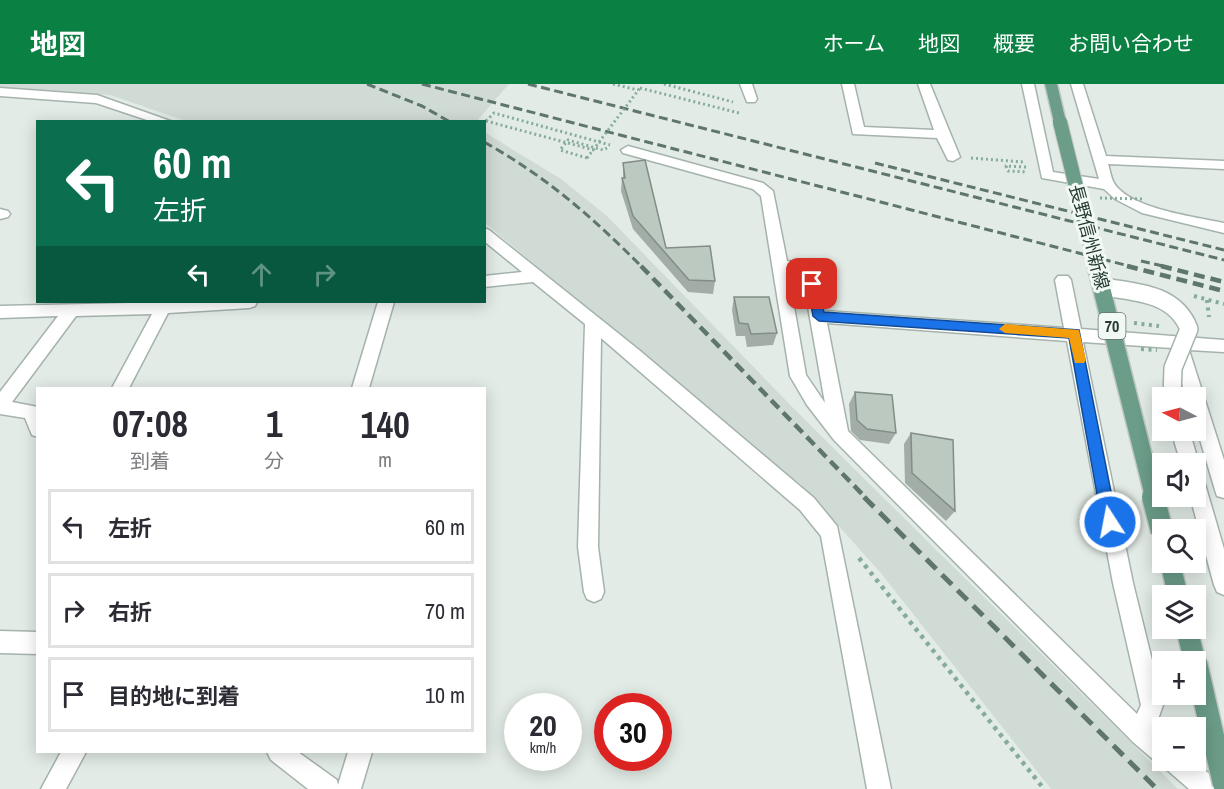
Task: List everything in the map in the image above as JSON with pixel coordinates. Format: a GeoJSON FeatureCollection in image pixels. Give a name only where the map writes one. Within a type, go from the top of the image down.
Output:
{"type":"FeatureCollection","features":[{"type":"Feature","properties":{"kind":"main road","name":"長野信州新線"},"geometry":{"type":"LineString","coordinates":[[1051,84],[1159,519]]}},
{"type":"Feature","properties":{"kind":"main road"},"geometry":{"type":"LineString","coordinates":[[1205,705],[1224,784]]}},
{"type":"Feature","properties":{"kind":"street"},"geometry":{"type":"LineString","coordinates":[[746,84],[747,102]]}},
{"type":"Feature","properties":{"kind":"street"},"geometry":{"type":"LineString","coordinates":[[849,84],[858,131],[942,134]]}},
{"type":"Feature","properties":{"kind":"street"},"geometry":{"type":"LineString","coordinates":[[924,84],[953,157]]}},
{"type":"Feature","properties":{"kind":"street"},"geometry":{"type":"LineString","coordinates":[[1028,84],[1047,175],[1108,185]]}},
{"type":"Feature","properties":{"kind":"street"},"geometry":{"type":"LineString","coordinates":[[1077,84],[1108,185],[1119,197],[1131,205],[1224,228]]}},
{"type":"Feature","properties":{"kind":"street"},"geometry":{"type":"LineString","coordinates":[[3,95],[96,99],[161,120]]}},
{"type":"Feature","properties":{"kind":"street"},"geometry":{"type":"LineString","coordinates":[[620,147],[758,186],[768,194],[798,376],[813,400],[840,435],[1152,735]]}},
{"type":"Feature","properties":{"kind":"street"},"geometry":{"type":"LineString","coordinates":[[1100,160],[1224,165]]}},
{"type":"Feature","properties":{"kind":"street"},"geometry":{"type":"LineString","coordinates":[[486,235],[593,322],[807,504],[830,532],[879,789]]}},
{"type":"Feature","properties":{"kind":"street"},"geometry":{"type":"LineString","coordinates":[[780,266],[809,268],[840,435]]}},
{"type":"Feature","properties":{"kind":"street"},"geometry":{"type":"LineString","coordinates":[[486,282],[535,276]]}},
{"type":"Feature","properties":{"kind":"street"},"geometry":{"type":"LineString","coordinates":[[1063,280],[1120,572],[1152,705],[1152,717]]}},
{"type":"Feature","properties":{"kind":"street"},"geometry":{"type":"LineString","coordinates":[[1103,287],[1163,300],[1183,312],[1189,329],[1173,368],[1172,387]]}},
{"type":"Feature","properties":{"kind":"street"},"geometry":{"type":"LineString","coordinates":[[0,312],[71,311],[226,303]]}},
{"type":"Feature","properties":{"kind":"street"},"geometry":{"type":"LineString","coordinates":[[360,387],[386,303]]}},
{"type":"Feature","properties":{"kind":"street"},"geometry":{"type":"LineString","coordinates":[[121,387],[157,306]]}},
{"type":"Feature","properties":{"kind":"street"},"geometry":{"type":"LineString","coordinates":[[36,424],[32,412],[0,406],[71,311]]}},
{"type":"Feature","properties":{"kind":"street"},"geometry":{"type":"LineString","coordinates":[[819,316],[1075,333],[1224,346]]}},
{"type":"Feature","properties":{"kind":"street"},"geometry":{"type":"LineString","coordinates":[[593,322],[588,547],[594,592]]}},
{"type":"Feature","properties":{"kind":"street"},"geometry":{"type":"LineString","coordinates":[[1178,342],[1192,387]]}},
{"type":"Feature","properties":{"kind":"street"},"geometry":{"type":"LineString","coordinates":[[1206,433],[1224,490]]}},
{"type":"Feature","properties":{"kind":"street"},"geometry":{"type":"LineString","coordinates":[[1202,507],[1224,585]]}},
{"type":"Feature","properties":{"kind":"street"},"geometry":{"type":"LineString","coordinates":[[0,642],[36,643]]}},
{"type":"Feature","properties":{"kind":"street"},"geometry":{"type":"LineString","coordinates":[[1206,742],[1224,744]]}},
{"type":"Feature","properties":{"kind":"street"},"geometry":{"type":"LineString","coordinates":[[53,789],[73,753]]}},
{"type":"Feature","properties":{"kind":"street"},"geometry":{"type":"LineString","coordinates":[[280,753],[328,789]]}},
{"type":"Feature","properties":{"kind":"street"},"geometry":{"type":"LineString","coordinates":[[349,789],[360,753]]}},
{"type":"Feature","properties":{"kind":"street"},"geometry":{"type":"LineString","coordinates":[[1186,771],[1208,789]]}},
{"type":"Feature","properties":{"kind":"path"},"geometry":{"type":"LineString","coordinates":[[613,84],[638,90],[640,88],[749,116]]}},
{"type":"Feature","properties":{"kind":"path"},"geometry":{"type":"LineString","coordinates":[[664,84],[747,102]]}},
{"type":"Feature","properties":{"kind":"path"},"geometry":{"type":"LineString","coordinates":[[603,150],[568,141],[560,150],[587,158],[594,150],[638,90]]}},
{"type":"Feature","properties":{"kind":"path"},"geometry":{"type":"LineString","coordinates":[[594,150],[486,121],[494,113],[620,147]]}},
{"type":"Feature","properties":{"kind":"path"},"geometry":{"type":"LineString","coordinates":[[953,157],[1044,164]]}},
{"type":"Feature","properties":{"kind":"path"},"geometry":{"type":"LineString","coordinates":[[1006,166],[1030,170],[1008,171],[1006,166]]}},
{"type":"Feature","properties":{"kind":"path"},"geometry":{"type":"LineString","coordinates":[[1100,198],[1143,199]]}},
{"type":"Feature","properties":{"kind":"path"},"geometry":{"type":"LineString","coordinates":[[1207,300],[1224,304]]}},
{"type":"Feature","properties":{"kind":"path"},"geometry":{"type":"LineString","coordinates":[[1126,322],[1168,327]]}},
{"type":"Feature","properties":{"kind":"path"},"geometry":{"type":"LineString","coordinates":[[1138,349],[1156,351],[1160,343]]}},
{"type":"Feature","properties":{"kind":"path"},"geometry":{"type":"LineString","coordinates":[[830,532],[866,564],[1044,789]]}},
{"type":"Feature","properties":{"kind":"shaded area"},"geometry":{"type":"Polygon","coordinates":[[[0,84],[509,84],[478,120],[183,120],[110,95],[0,87],[0,84]]]}},
{"type":"Feature","properties":{"kind":"shaded area"},"geometry":{"type":"Polygon","coordinates":[[[486,133],[561,179],[607,216],[804,419],[1152,763],[1152,771],[1160,771],[1178,789],[1051,789],[880,572],[801,484],[772,464],[486,224],[486,133]]]}},
{"type":"Feature","properties":{"kind":"building"},"geometry":{"type":"Polygon","coordinates":[[[645,160],[666,248],[710,246],[715,281],[689,280],[633,216],[622,178],[625,178],[623,163],[645,160]]]}},
{"type":"Feature","properties":{"kind":"building"},"geometry":{"type":"Polygon","coordinates":[[[734,297],[769,297],[777,333],[751,334],[748,324],[739,323],[734,297]]]}},
{"type":"Feature","properties":{"kind":"building"},"geometry":{"type":"Polygon","coordinates":[[[855,392],[892,395],[896,433],[867,429],[857,420],[855,392]]]}},
{"type":"Feature","properties":{"kind":"building"},"geometry":{"type":"Polygon","coordinates":[[[911,433],[953,440],[955,511],[912,473],[911,433]]]}},
{"type":"Feature","properties":{"kind":"railway"},"geometry":{"type":"LineString","coordinates":[[367,84],[422,106],[446,120]]}},
{"type":"Feature","properties":{"kind":"railway"},"geometry":{"type":"LineString","coordinates":[[422,84],[1133,267]]}},
{"type":"Feature","properties":{"kind":"railway"},"geometry":{"type":"LineString","coordinates":[[528,84],[1224,260]]}},
{"type":"Feature","properties":{"kind":"railway"},"geometry":{"type":"LineString","coordinates":[[486,143],[528,169],[568,199],[641,266]]}},
{"type":"Feature","properties":{"kind":"railway"},"geometry":{"type":"LineString","coordinates":[[875,163],[1224,250]]}},
{"type":"Feature","properties":{"kind":"railway"},"geometry":{"type":"LineString","coordinates":[[1141,261],[1167,267]]}},
{"type":"Feature","properties":{"kind":"railway"},"geometry":{"type":"LineString","coordinates":[[641,266],[866,498]]}},
{"type":"Feature","properties":{"kind":"railway"},"geometry":{"type":"LineString","coordinates":[[1127,266],[1224,291]]}},
{"type":"Feature","properties":{"kind":"railway"},"geometry":{"type":"LineString","coordinates":[[1161,266],[1224,282]]}},
{"type":"Feature","properties":{"kind":"railway"},"geometry":{"type":"LineString","coordinates":[[864,497],[1157,789]]}},
{"type":"Feature","properties":{"kind":"slow traffic"},"geometry":{"type":"LineString","coordinates":[[1005,329],[1075,333],[1079,360]]}},
{"type":"Feature","properties":{"kind":"route"},"geometry":{"type":"LineString","coordinates":[[812,284],[819,316],[1075,333],[1110,522]]}}]}
